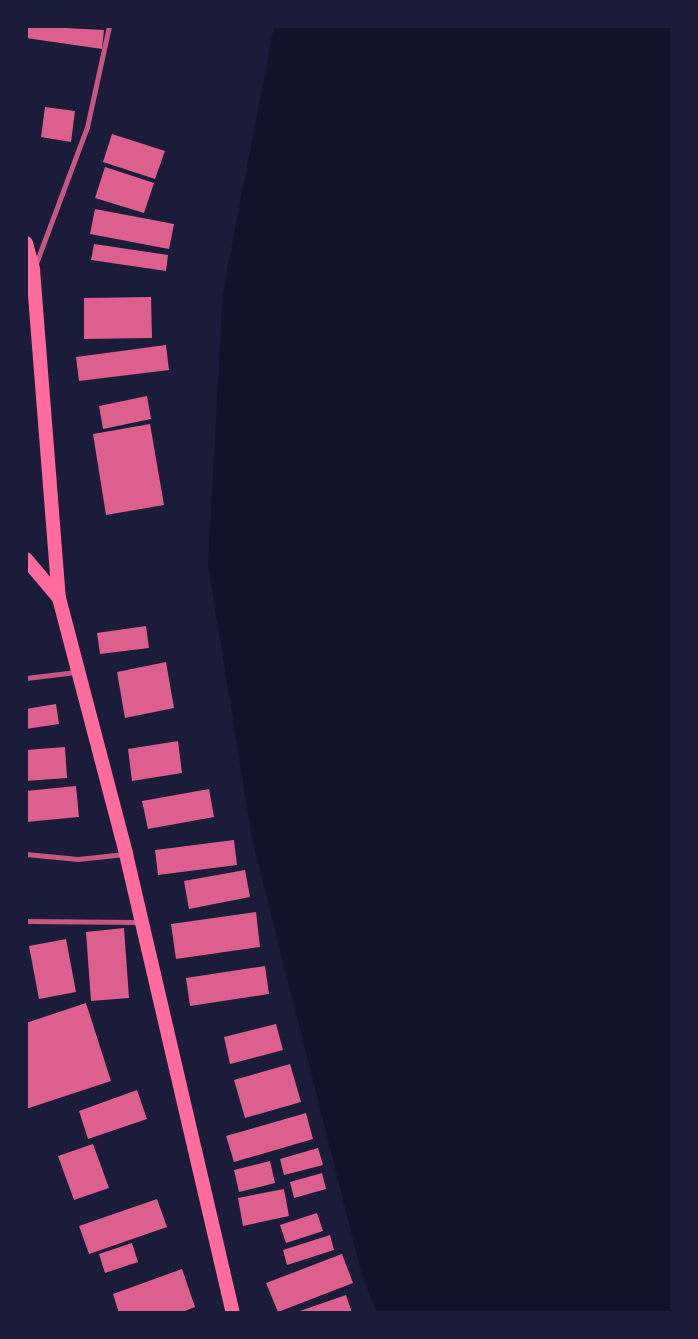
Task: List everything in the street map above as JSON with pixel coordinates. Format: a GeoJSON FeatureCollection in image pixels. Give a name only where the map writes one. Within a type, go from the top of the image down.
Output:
{"type":"FeatureCollection","features":[{"type":"Feature","properties":{"kind":"highway"},"geometry":{"type":"LineString","coordinates":[[26,243],[33,270],[59,598],[126,854],[140,922],[233,1313]]}},
{"type":"Feature","properties":{"kind":"highway"},"geometry":{"type":"LineString","coordinates":[[26,559],[59,598]]}},
{"type":"Feature","properties":{"kind":"street"},"geometry":{"type":"LineString","coordinates":[[33,270],[87,126],[109,26]]}},
{"type":"Feature","properties":{"kind":"street"},"geometry":{"type":"LineString","coordinates":[[26,678],[79,672]]}},
{"type":"Feature","properties":{"kind":"street"},"geometry":{"type":"LineString","coordinates":[[26,854],[78,859],[126,854]]}},
{"type":"Feature","properties":{"kind":"street"},"geometry":{"type":"LineString","coordinates":[[26,921],[140,922]]}},
{"type":"Feature","properties":{"kind":"shaded area"},"geometry":{"type":"Polygon","coordinates":[[[274,26],[672,26],[672,1313],[377,1313],[362,1275],[252,838],[208,565],[223,292],[274,26]]]}},
{"type":"Feature","properties":{"kind":"building"},"geometry":{"type":"Polygon","coordinates":[[[26,26],[104,30],[102,49],[26,38],[26,26]]]}},
{"type":"Feature","properties":{"kind":"building"},"geometry":{"type":"Polygon","coordinates":[[[45,107],[75,111],[71,142],[41,137],[45,107]]]}},
{"type":"Feature","properties":{"kind":"building"},"geometry":{"type":"Polygon","coordinates":[[[112,134],[165,151],[155,179],[103,162],[112,134]]]}},
{"type":"Feature","properties":{"kind":"building"},"geometry":{"type":"Polygon","coordinates":[[[105,167],[154,183],[144,213],[95,198],[105,167]]]}},
{"type":"Feature","properties":{"kind":"building"},"geometry":{"type":"Polygon","coordinates":[[[95,209],[174,224],[169,249],[90,234],[95,209]]]}},
{"type":"Feature","properties":{"kind":"building"},"geometry":{"type":"Polygon","coordinates":[[[94,244],[168,255],[166,271],[91,260],[94,244]]]}},
{"type":"Feature","properties":{"kind":"building"},"geometry":{"type":"Polygon","coordinates":[[[151,297],[152,338],[84,339],[84,298],[151,297]]]}},
{"type":"Feature","properties":{"kind":"building"},"geometry":{"type":"Polygon","coordinates":[[[166,345],[169,370],[79,381],[76,357],[166,345]]]}},
{"type":"Feature","properties":{"kind":"building"},"geometry":{"type":"Polygon","coordinates":[[[147,396],[151,419],[103,429],[99,406],[147,396]]]}},
{"type":"Feature","properties":{"kind":"building"},"geometry":{"type":"Polygon","coordinates":[[[150,424],[164,505],[106,515],[93,434],[150,424]]]}},
{"type":"Feature","properties":{"kind":"building"},"geometry":{"type":"Polygon","coordinates":[[[146,626],[149,648],[100,654],[97,633],[146,626]]]}},
{"type":"Feature","properties":{"kind":"building"},"geometry":{"type":"Polygon","coordinates":[[[166,662],[174,708],[125,718],[117,672],[166,662]]]}},
{"type":"Feature","properties":{"kind":"building"},"geometry":{"type":"Polygon","coordinates":[[[56,704],[59,724],[26,729],[26,709],[56,704]]]}},
{"type":"Feature","properties":{"kind":"building"},"geometry":{"type":"Polygon","coordinates":[[[178,741],[182,773],[132,781],[128,749],[178,741]]]}},
{"type":"Feature","properties":{"kind":"building"},"geometry":{"type":"Polygon","coordinates":[[[65,747],[67,778],[26,781],[26,750],[65,747]]]}},
{"type":"Feature","properties":{"kind":"building"},"geometry":{"type":"Polygon","coordinates":[[[76,786],[79,817],[26,822],[26,791],[76,786]]]}},
{"type":"Feature","properties":{"kind":"building"},"geometry":{"type":"Polygon","coordinates":[[[209,789],[214,817],[148,829],[142,801],[209,789]]]}},
{"type":"Feature","properties":{"kind":"building"},"geometry":{"type":"Polygon","coordinates":[[[234,840],[237,865],[158,875],[155,850],[234,840]]]}},
{"type":"Feature","properties":{"kind":"building"},"geometry":{"type":"Polygon","coordinates":[[[245,870],[250,897],[189,909],[184,881],[245,870]]]}},
{"type":"Feature","properties":{"kind":"building"},"geometry":{"type":"Polygon","coordinates":[[[256,912],[260,947],[176,959],[171,924],[256,912]]]}},
{"type":"Feature","properties":{"kind":"building"},"geometry":{"type":"Polygon","coordinates":[[[124,928],[129,998],[91,1001],[86,932],[124,928]]]}},
{"type":"Feature","properties":{"kind":"building"},"geometry":{"type":"Polygon","coordinates":[[[66,939],[76,992],[39,999],[29,946],[66,939]]]}},
{"type":"Feature","properties":{"kind":"building"},"geometry":{"type":"Polygon","coordinates":[[[265,966],[269,994],[190,1006],[186,978],[265,966]]]}},
{"type":"Feature","properties":{"kind":"building"},"geometry":{"type":"Polygon","coordinates":[[[86,1003],[111,1081],[26,1109],[26,1023],[86,1003]]]}},
{"type":"Feature","properties":{"kind":"building"},"geometry":{"type":"Polygon","coordinates":[[[276,1024],[283,1050],[230,1064],[224,1037],[276,1024]]]}},
{"type":"Feature","properties":{"kind":"building"},"geometry":{"type":"Polygon","coordinates":[[[290,1064],[301,1102],[245,1118],[234,1080],[290,1064]]]}},
{"type":"Feature","properties":{"kind":"building"},"geometry":{"type":"Polygon","coordinates":[[[137,1090],[147,1119],[88,1139],[79,1111],[137,1090]]]}},
{"type":"Feature","properties":{"kind":"building"},"geometry":{"type":"Polygon","coordinates":[[[306,1113],[313,1139],[234,1162],[226,1136],[306,1113]]]}},
{"type":"Feature","properties":{"kind":"building"},"geometry":{"type":"Polygon","coordinates":[[[93,1144],[109,1188],[74,1200],[58,1156],[93,1144]]]}},
{"type":"Feature","properties":{"kind":"building"},"geometry":{"type":"Polygon","coordinates":[[[318,1148],[323,1165],[284,1175],[280,1159],[318,1148]]]}},
{"type":"Feature","properties":{"kind":"building"},"geometry":{"type":"Polygon","coordinates":[[[270,1161],[275,1183],[239,1192],[234,1170],[270,1161]]]}},
{"type":"Feature","properties":{"kind":"building"},"geometry":{"type":"Polygon","coordinates":[[[322,1173],[326,1189],[294,1198],[290,1182],[322,1173]]]}},
{"type":"Feature","properties":{"kind":"building"},"geometry":{"type":"Polygon","coordinates":[[[284,1189],[289,1216],[243,1226],[238,1198],[284,1189]]]}},
{"type":"Feature","properties":{"kind":"building"},"geometry":{"type":"Polygon","coordinates":[[[157,1199],[167,1227],[89,1254],[79,1226],[157,1199]]]}},
{"type":"Feature","properties":{"kind":"building"},"geometry":{"type":"Polygon","coordinates":[[[317,1213],[323,1231],[286,1243],[280,1225],[317,1213]]]}},
{"type":"Feature","properties":{"kind":"building"},"geometry":{"type":"Polygon","coordinates":[[[330,1235],[334,1250],[287,1265],[283,1250],[330,1235]]]}},
{"type":"Feature","properties":{"kind":"building"},"geometry":{"type":"Polygon","coordinates":[[[132,1243],[138,1262],[105,1273],[99,1254],[132,1243]]]}},
{"type":"Feature","properties":{"kind":"building"},"geometry":{"type":"Polygon","coordinates":[[[342,1254],[353,1283],[278,1312],[266,1283],[342,1254]]]}},
{"type":"Feature","properties":{"kind":"building"},"geometry":{"type":"Polygon","coordinates":[[[182,1269],[195,1307],[180,1313],[119,1313],[113,1294],[182,1269]]]}},
{"type":"Feature","properties":{"kind":"building"},"geometry":{"type":"Polygon","coordinates":[[[346,1295],[352,1313],[297,1313],[297,1312],[346,1295]]]}}]}
